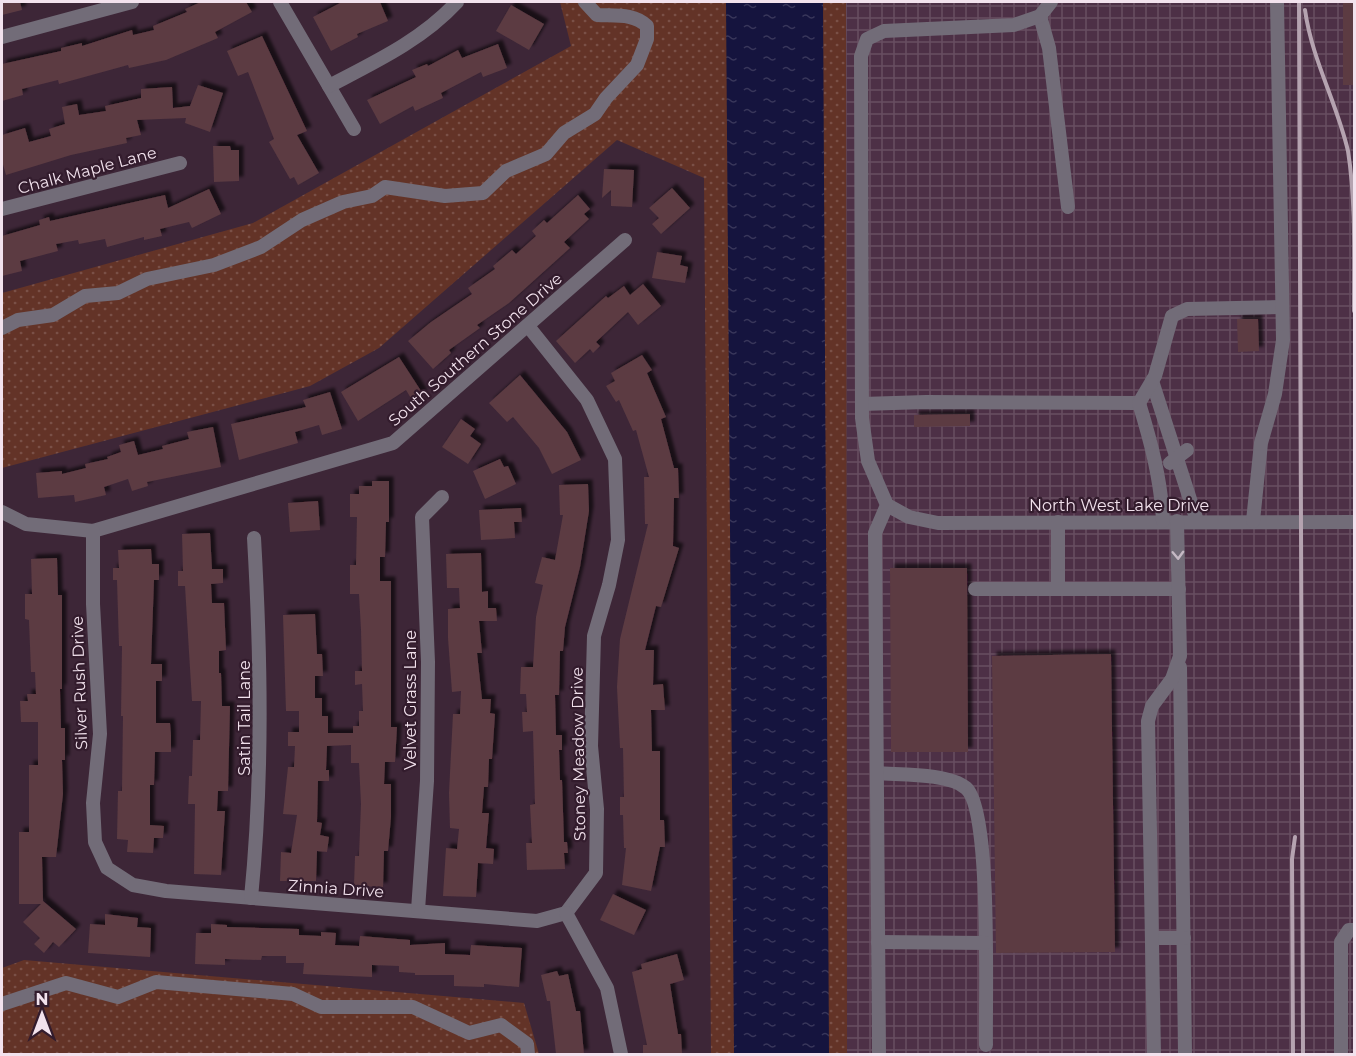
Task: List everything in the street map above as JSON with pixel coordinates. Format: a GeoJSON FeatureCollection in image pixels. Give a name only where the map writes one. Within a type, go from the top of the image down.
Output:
{"type":"FeatureCollection","features":[{"type":"Feature","properties":{"kind":"street"},"geometry":{"type":"LineString","coordinates":[[2,37],[125,2]]}},
{"type":"Feature","properties":{"kind":"street"},"geometry":{"type":"LineString","coordinates":[[280,2],[354,129]]}},
{"type":"Feature","properties":{"kind":"street"},"geometry":{"type":"LineString","coordinates":[[329,86],[391,54],[437,24],[457,2]]}},
{"type":"Feature","properties":{"kind":"street"},"geometry":{"type":"LineString","coordinates":[[2,328],[18,320],[53,315],[86,296],[118,293],[147,279],[214,265],[261,247],[302,220],[343,202],[372,196],[385,187],[445,196],[483,193],[506,171],[546,154],[564,133],[595,114],[606,98],[623,83],[637,65],[647,39],[647,26],[640,20],[627,16],[597,15],[585,2]]}},
{"type":"Feature","properties":{"kind":"street"},"geometry":{"type":"LineString","coordinates":[[879,1054],[875,533],[887,506],[868,461],[861,404],[861,56],[867,39],[884,31],[1014,25],[1040,16],[1051,2]]}},
{"type":"Feature","properties":{"kind":"street"},"geometry":{"type":"LineString","coordinates":[[1254,521],[1261,443],[1275,394],[1283,340],[1277,2]]}},
{"type":"Feature","properties":{"kind":"street"},"geometry":{"type":"LineString","coordinates":[[1040,16],[1049,48],[1068,207]]}},
{"type":"Feature","properties":{"kind":"street","name":"Chalk Maple Lane"},"geometry":{"type":"LineString","coordinates":[[2,209],[180,163]]}},
{"type":"Feature","properties":{"kind":"street","name":"South Southern Stone Drive"},"geometry":{"type":"LineString","coordinates":[[93,531],[393,443],[625,240]]}},
{"type":"Feature","properties":{"kind":"street"},"geometry":{"type":"LineString","coordinates":[[1185,1054],[1179,588],[1170,521],[1139,403],[1152,381],[1167,340],[1168,324],[1178,311],[1282,307]]}},
{"type":"Feature","properties":{"kind":"street","name":"Stoney Meadow Drive"},"geometry":{"type":"LineString","coordinates":[[528,326],[587,400],[615,459],[618,540],[609,585],[594,636],[591,746],[597,810],[596,873],[566,913]]}},
{"type":"Feature","properties":{"kind":"street"},"geometry":{"type":"LineString","coordinates":[[1152,381],[1176,460],[1188,487],[1197,521]]}},
{"type":"Feature","properties":{"kind":"street"},"geometry":{"type":"LineString","coordinates":[[861,404],[1139,403]]}},
{"type":"Feature","properties":{"kind":"street"},"geometry":{"type":"LineString","coordinates":[[1148,433],[1164,420]]}},
{"type":"Feature","properties":{"kind":"street"},"geometry":{"type":"LineString","coordinates":[[1158,470],[1176,460],[1187,450]]}},
{"type":"Feature","properties":{"kind":"street","name":"Velvet Grass Lane"},"geometry":{"type":"LineString","coordinates":[[418,910],[427,769],[428,662],[422,518],[442,497]]}},
{"type":"Feature","properties":{"kind":"street","name":"North West Lake Drive"},"geometry":{"type":"LineString","coordinates":[[887,506],[909,517],[938,523],[1354,522]]}},
{"type":"Feature","properties":{"kind":"street"},"geometry":{"type":"LineString","coordinates":[[2,512],[26,524],[93,531]]}},
{"type":"Feature","properties":{"kind":"street"},"geometry":{"type":"LineString","coordinates":[[1058,522],[1058,589]]}},
{"type":"Feature","properties":{"kind":"street","name":"Silver Rush Drive"},"geometry":{"type":"LineString","coordinates":[[93,531],[93,604],[100,734],[93,803],[95,842],[107,868]]}},
{"type":"Feature","properties":{"kind":"street","name":"Satin Tail Lane"},"geometry":{"type":"LineString","coordinates":[[251,898],[261,771],[261,668],[254,538]]}},
{"type":"Feature","properties":{"kind":"street"},"geometry":{"type":"LineString","coordinates":[[975,589],[1179,588]]}},
{"type":"Feature","properties":{"kind":"street"},"geometry":{"type":"LineString","coordinates":[[1154,1054],[1148,721],[1152,706],[1172,679],[1180,656]]}},
{"type":"Feature","properties":{"kind":"street"},"geometry":{"type":"LineString","coordinates":[[877,773],[946,778],[967,788],[976,807],[983,844],[986,1045]]}},
{"type":"Feature","properties":{"kind":"street","name":"Zinnia Drive"},"geometry":{"type":"LineString","coordinates":[[107,868],[133,885],[166,891],[537,921],[566,913]]}},
{"type":"Feature","properties":{"kind":"street"},"geometry":{"type":"LineString","coordinates":[[566,913],[607,988],[621,1054]]}},
{"type":"Feature","properties":{"kind":"street"},"geometry":{"type":"LineString","coordinates":[[1341,1054],[1341,942],[1349,930],[1354,930]]}},
{"type":"Feature","properties":{"kind":"street"},"geometry":{"type":"LineString","coordinates":[[1152,938],[1184,938]]}},
{"type":"Feature","properties":{"kind":"street"},"geometry":{"type":"LineString","coordinates":[[878,942],[985,943]]}},
{"type":"Feature","properties":{"kind":"street"},"geometry":{"type":"LineString","coordinates":[[2,1004],[66,983],[118,997],[156,982],[293,994],[321,1007],[413,1007],[469,1033],[501,1025],[527,1044],[528,1054]]}},
{"type":"Feature","properties":{"kind":"shaded area"},"geometry":{"type":"Polygon","coordinates":[[[560,2],[846,2],[847,1054],[711,1054],[704,178],[617,140],[379,348],[310,386],[2,468],[2,293],[253,223],[571,46],[560,2]]]}},
{"type":"Feature","properties":{"kind":"shaded area"},"geometry":{"type":"Polygon","coordinates":[[[846,2],[1354,2],[1354,1054],[847,1054],[846,2]]]}},
{"type":"Feature","properties":{"kind":"shaded area"},"geometry":{"type":"Polygon","coordinates":[[[24,960],[524,1003],[539,1054],[2,1054],[2,968],[24,960]]]}},
{"type":"Feature","properties":{"kind":"water"},"geometry":{"type":"Polygon","coordinates":[[[726,2],[823,2],[829,1054],[734,1054],[726,2]]]}},
{"type":"Feature","properties":{"kind":"building"},"geometry":{"type":"Polygon","coordinates":[[[2,2],[20,2],[22,10],[2,15],[2,2]]]}},
{"type":"Feature","properties":{"kind":"building"},"geometry":{"type":"Polygon","coordinates":[[[201,2],[246,2],[252,12],[215,32],[218,38],[166,60],[129,68],[128,65],[59,84],[58,80],[22,89],[23,95],[2,101],[2,64],[61,51],[61,48],[82,43],[82,46],[132,30],[133,35],[154,30],[153,26],[187,12],[185,9],[201,2]]]}},
{"type":"Feature","properties":{"kind":"building"},"geometry":{"type":"Polygon","coordinates":[[[342,2],[380,2],[388,21],[357,34],[358,37],[331,51],[313,17],[342,2]]]}},
{"type":"Feature","properties":{"kind":"building"},"geometry":{"type":"Polygon","coordinates":[[[1343,2],[1354,2],[1354,85],[1343,85],[1343,2]]]}},
{"type":"Feature","properties":{"kind":"building"},"geometry":{"type":"Polygon","coordinates":[[[511,5],[544,24],[529,50],[496,31],[511,5]]]}},
{"type":"Feature","properties":{"kind":"building"},"geometry":{"type":"Polygon","coordinates":[[[262,36],[307,131],[297,135],[319,173],[298,185],[294,177],[290,179],[269,142],[274,139],[248,72],[238,76],[227,51],[262,36]]]}},
{"type":"Feature","properties":{"kind":"building"},"geometry":{"type":"Polygon","coordinates":[[[498,44],[507,68],[483,77],[481,72],[441,93],[443,98],[415,111],[413,106],[380,124],[367,100],[416,77],[412,70],[427,64],[428,66],[458,50],[462,58],[498,44]]]}},
{"type":"Feature","properties":{"kind":"building"},"geometry":{"type":"Polygon","coordinates":[[[198,85],[223,93],[210,132],[185,123],[186,118],[137,120],[141,135],[126,138],[127,143],[71,155],[6,175],[2,161],[2,135],[25,128],[29,142],[51,136],[49,129],[65,124],[62,107],[77,104],[79,115],[106,111],[105,106],[141,98],[141,89],[172,87],[173,108],[190,106],[198,85]]]}},
{"type":"Feature","properties":{"kind":"building"},"geometry":{"type":"Polygon","coordinates":[[[213,146],[230,146],[231,150],[239,150],[239,181],[214,182],[213,146]]]}},
{"type":"Feature","properties":{"kind":"building"},"geometry":{"type":"Polygon","coordinates":[[[604,169],[634,170],[632,207],[611,206],[611,190],[602,198],[604,169]]]}},
{"type":"Feature","properties":{"kind":"building"},"geometry":{"type":"Polygon","coordinates":[[[672,188],[690,208],[661,234],[652,224],[659,218],[649,208],[672,188]]]}},
{"type":"Feature","properties":{"kind":"building"},"geometry":{"type":"Polygon","coordinates":[[[209,189],[221,214],[192,228],[189,222],[160,229],[162,236],[144,240],[144,237],[107,247],[105,239],[79,244],[78,240],[56,244],[58,251],[20,261],[22,271],[2,276],[2,236],[40,225],[39,220],[49,217],[50,221],[165,195],[168,208],[209,189]]]}},
{"type":"Feature","properties":{"kind":"building"},"geometry":{"type":"Polygon","coordinates":[[[578,195],[590,209],[584,214],[589,219],[564,242],[570,248],[509,303],[477,325],[480,328],[449,350],[451,353],[433,369],[408,341],[472,294],[468,288],[495,269],[493,266],[512,250],[516,254],[536,236],[532,231],[544,220],[547,223],[578,195]]]}},
{"type":"Feature","properties":{"kind":"building"},"geometry":{"type":"Polygon","coordinates":[[[657,252],[682,256],[680,265],[688,267],[685,283],[652,278],[657,252]]]}},
{"type":"Feature","properties":{"kind":"building"},"geometry":{"type":"Polygon","coordinates":[[[643,284],[661,306],[638,325],[628,312],[596,342],[600,346],[593,353],[590,349],[575,363],[556,341],[606,296],[608,298],[624,286],[630,295],[643,284]]]}},
{"type":"Feature","properties":{"kind":"building"},"geometry":{"type":"Polygon","coordinates":[[[1237,319],[1258,319],[1259,351],[1238,352],[1237,319]]]}},
{"type":"Feature","properties":{"kind":"building"},"geometry":{"type":"Polygon","coordinates":[[[642,355],[652,370],[647,373],[666,417],[661,419],[674,468],[678,468],[679,498],[674,498],[673,546],[679,548],[661,607],[656,606],[645,650],[654,650],[653,685],[663,684],[665,710],[651,710],[652,751],[660,751],[660,820],[664,820],[665,847],[660,847],[651,891],[622,885],[626,848],[624,848],[623,815],[620,815],[620,797],[624,797],[623,748],[620,748],[617,687],[620,639],[648,524],[645,524],[644,477],[649,477],[636,430],[633,431],[619,400],[616,402],[606,386],[615,381],[611,373],[642,355]]]}},
{"type":"Feature","properties":{"kind":"building"},"geometry":{"type":"Polygon","coordinates":[[[399,357],[423,394],[412,400],[406,390],[358,421],[341,392],[399,357]]]}},
{"type":"Feature","properties":{"kind":"building"},"geometry":{"type":"Polygon","coordinates":[[[520,375],[567,432],[581,460],[552,474],[539,448],[513,417],[507,422],[489,403],[520,375]]]}},
{"type":"Feature","properties":{"kind":"building"},"geometry":{"type":"Polygon","coordinates":[[[330,392],[342,429],[322,435],[319,425],[295,432],[298,443],[239,460],[231,424],[306,407],[303,400],[330,392]]]}},
{"type":"Feature","properties":{"kind":"building"},"geometry":{"type":"Polygon","coordinates":[[[970,414],[970,426],[914,427],[914,415],[970,414]]]}},
{"type":"Feature","properties":{"kind":"building"},"geometry":{"type":"Polygon","coordinates":[[[461,419],[475,429],[470,436],[481,444],[468,464],[442,447],[461,419]]]}},
{"type":"Feature","properties":{"kind":"building"},"geometry":{"type":"Polygon","coordinates":[[[213,427],[221,467],[147,482],[148,486],[132,491],[128,479],[104,487],[106,495],[75,502],[74,495],[38,498],[36,473],[62,471],[62,474],[86,468],[85,464],[108,459],[107,457],[121,452],[119,445],[134,441],[138,455],[163,449],[162,446],[189,439],[187,432],[213,427]]]}},
{"type":"Feature","properties":{"kind":"building"},"geometry":{"type":"Polygon","coordinates":[[[500,459],[504,467],[508,466],[516,484],[485,499],[473,471],[500,459]]]}},
{"type":"Feature","properties":{"kind":"building"},"geometry":{"type":"Polygon","coordinates":[[[372,481],[389,481],[389,522],[386,522],[385,557],[380,557],[380,581],[391,581],[391,727],[397,727],[395,762],[385,762],[384,784],[391,784],[391,817],[388,851],[384,851],[383,887],[354,886],[355,856],[359,856],[361,804],[359,763],[351,763],[351,745],[327,746],[326,770],[329,770],[329,781],[318,781],[317,822],[322,823],[320,835],[329,837],[327,852],[317,851],[316,881],[280,881],[281,852],[291,853],[297,815],[283,814],[288,767],[294,767],[295,746],[288,746],[288,732],[299,732],[299,711],[286,711],[283,615],[315,614],[317,654],[322,654],[323,676],[315,676],[315,698],[322,698],[322,716],[328,716],[328,733],[353,733],[353,726],[359,726],[359,711],[363,711],[362,684],[355,685],[355,671],[362,671],[361,630],[359,594],[350,594],[350,565],[356,565],[357,517],[350,517],[350,494],[359,494],[359,486],[372,486],[372,481]]]}},
{"type":"Feature","properties":{"kind":"building"},"geometry":{"type":"Polygon","coordinates":[[[588,484],[589,511],[580,567],[565,627],[563,651],[560,651],[559,695],[555,695],[556,735],[562,735],[562,750],[559,750],[560,780],[562,780],[564,842],[567,842],[568,853],[564,853],[565,869],[527,870],[526,843],[532,843],[530,805],[535,804],[533,731],[523,732],[522,712],[527,712],[526,694],[520,694],[521,667],[533,667],[536,617],[543,585],[535,583],[542,557],[555,560],[563,515],[560,515],[559,485],[588,484]]]}},
{"type":"Feature","properties":{"kind":"building"},"geometry":{"type":"Polygon","coordinates":[[[318,501],[320,530],[290,532],[288,503],[318,501]]]}},
{"type":"Feature","properties":{"kind":"building"},"geometry":{"type":"Polygon","coordinates":[[[521,508],[522,522],[514,522],[515,538],[481,540],[479,510],[521,508]]]}},
{"type":"Feature","properties":{"kind":"building"},"geometry":{"type":"Polygon","coordinates":[[[210,533],[212,569],[223,569],[223,583],[211,584],[212,603],[224,603],[226,650],[219,651],[219,673],[221,673],[222,706],[230,706],[228,791],[218,791],[217,811],[225,811],[221,875],[194,874],[195,804],[188,804],[189,776],[192,776],[193,740],[200,740],[201,701],[192,701],[185,586],[178,586],[178,571],[183,571],[182,534],[210,533]]]}},
{"type":"Feature","properties":{"kind":"building"},"geometry":{"type":"Polygon","coordinates":[[[151,549],[152,564],[159,564],[159,580],[154,580],[151,664],[162,664],[162,681],[156,681],[156,723],[170,723],[171,735],[171,752],[155,752],[154,785],[150,785],[150,825],[164,826],[163,838],[154,838],[153,853],[127,852],[128,840],[117,839],[118,791],[122,791],[122,646],[119,646],[117,580],[113,580],[113,568],[119,568],[118,550],[151,549]]]}},
{"type":"Feature","properties":{"kind":"building"},"geometry":{"type":"Polygon","coordinates":[[[481,553],[482,592],[488,591],[488,608],[496,608],[497,621],[479,621],[482,653],[477,653],[482,699],[491,699],[490,713],[495,714],[492,759],[489,759],[488,787],[484,787],[482,813],[489,813],[486,848],[494,849],[493,864],[478,863],[476,897],[443,896],[446,848],[457,849],[459,829],[450,828],[449,793],[453,714],[460,714],[461,691],[452,692],[448,638],[448,609],[460,608],[459,588],[447,588],[446,554],[481,553]]]}},
{"type":"Feature","properties":{"kind":"building"},"geometry":{"type":"Polygon","coordinates":[[[57,558],[58,595],[62,595],[62,689],[60,689],[61,728],[65,728],[65,760],[62,760],[63,794],[56,857],[42,857],[43,901],[76,929],[59,947],[53,942],[44,953],[34,944],[40,938],[23,922],[41,904],[19,904],[19,832],[29,832],[29,765],[38,765],[38,722],[21,722],[20,701],[28,701],[27,694],[36,694],[35,672],[31,672],[29,620],[25,619],[25,594],[32,594],[31,559],[57,558]]]}},
{"type":"Feature","properties":{"kind":"building"},"geometry":{"type":"Polygon","coordinates":[[[890,568],[967,568],[968,752],[891,752],[890,568]]]}},
{"type":"Feature","properties":{"kind":"building"},"geometry":{"type":"Polygon","coordinates":[[[1111,654],[1115,952],[996,953],[992,656],[1111,654]]]}},
{"type":"Feature","properties":{"kind":"building"},"geometry":{"type":"Polygon","coordinates":[[[613,894],[646,910],[634,935],[600,920],[613,894]]]}},
{"type":"Feature","properties":{"kind":"building"},"geometry":{"type":"Polygon","coordinates":[[[105,914],[138,918],[137,927],[151,928],[150,957],[88,953],[90,924],[105,925],[105,914]]]}},
{"type":"Feature","properties":{"kind":"building"},"geometry":{"type":"Polygon","coordinates":[[[211,924],[227,925],[227,927],[299,929],[299,935],[321,936],[321,932],[336,933],[335,945],[359,946],[360,936],[410,940],[410,945],[445,943],[445,954],[470,955],[471,945],[522,948],[519,987],[484,984],[484,987],[454,986],[454,975],[415,975],[415,973],[399,972],[399,966],[372,965],[372,977],[303,974],[304,963],[286,963],[286,956],[262,956],[261,960],[225,959],[225,965],[195,964],[196,933],[211,933],[211,924]]]}},
{"type":"Feature","properties":{"kind":"building"},"geometry":{"type":"Polygon","coordinates":[[[677,954],[684,980],[670,984],[678,1034],[681,1034],[682,1054],[643,1054],[643,1045],[647,1045],[632,972],[642,969],[641,964],[677,954]]]}},
{"type":"Feature","properties":{"kind":"building"},"geometry":{"type":"Polygon","coordinates":[[[557,971],[559,976],[568,974],[576,1011],[580,1011],[584,1054],[556,1054],[550,1001],[547,1001],[541,975],[557,971]]]}},
{"type":"Feature","properties":{"kind":"railway"},"geometry":{"type":"LineString","coordinates":[[1299,2],[1303,1054]]}},
{"type":"Feature","properties":{"kind":"railway"},"geometry":{"type":"LineString","coordinates":[[1305,10],[1313,46],[1348,151],[1353,210],[1354,311]]}},
{"type":"Feature","properties":{"kind":"railway"},"geometry":{"type":"LineString","coordinates":[[1293,1054],[1292,859],[1295,837]]}}]}
